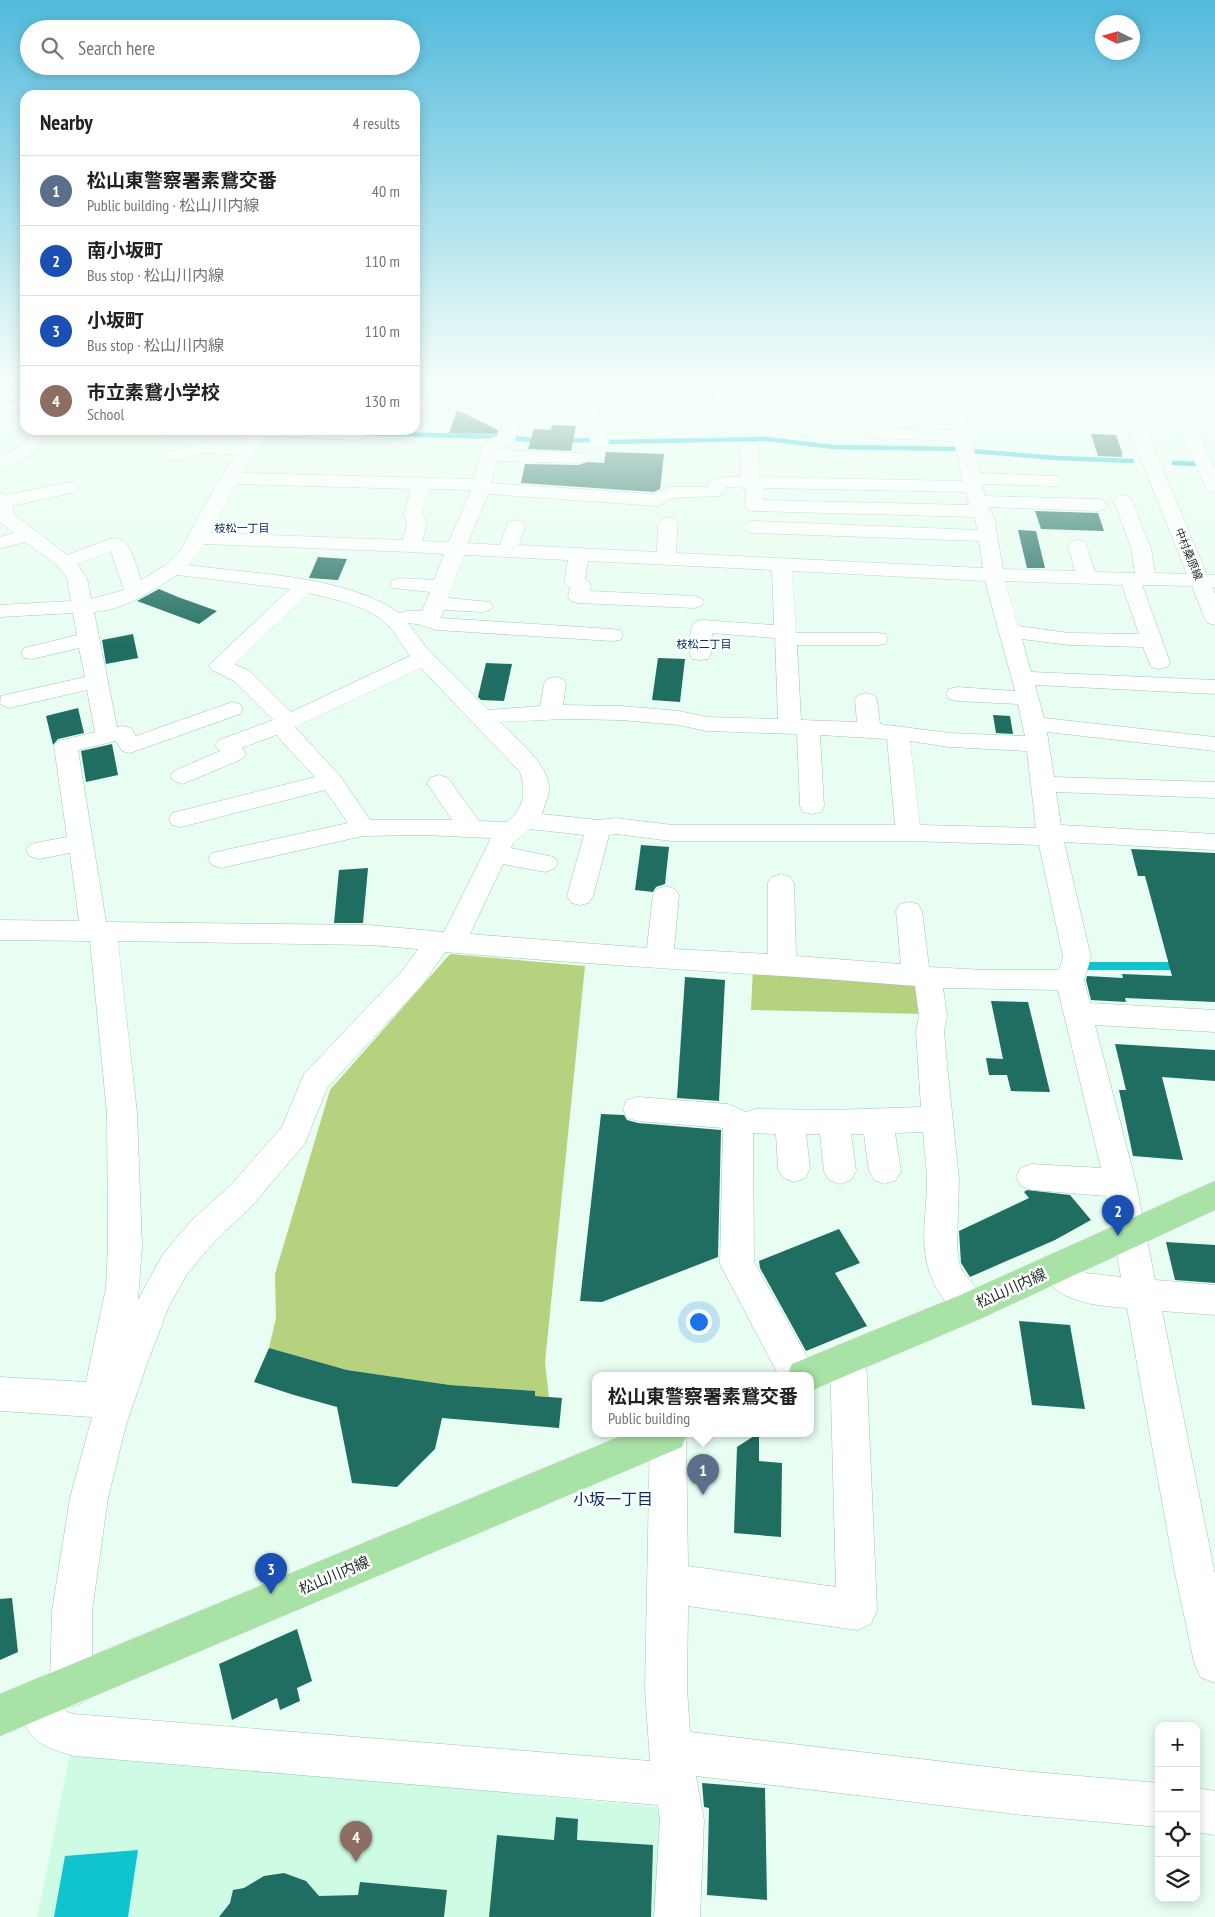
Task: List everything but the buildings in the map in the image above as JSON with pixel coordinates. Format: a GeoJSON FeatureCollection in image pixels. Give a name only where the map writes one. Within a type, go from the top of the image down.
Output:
{"type":"FeatureCollection","features":[{"type":"Feature","properties":{"kind":"main road","name":"松山川内線"},"geometry":{"type":"LineString","coordinates":[[814,1372],[970,1307],[1215,1195]]}},
{"type":"Feature","properties":{"kind":"main road","name":"松山川内線"},"geometry":{"type":"LineString","coordinates":[[36,1700],[661,1437]]}},
{"type":"Feature","properties":{"kind":"street"},"geometry":{"type":"LineString","coordinates":[[0,611],[114,602],[135,593],[173,569],[187,556],[198,538],[212,492],[231,478],[237,467]]}},
{"type":"Feature","properties":{"kind":"street"},"geometry":{"type":"LineString","coordinates":[[486,467],[481,486],[436,603],[432,622],[437,624],[612,635]]}},
{"type":"Feature","properties":{"kind":"street"},"geometry":{"type":"LineString","coordinates":[[750,467],[750,478],[755,486],[752,563]]}},
{"type":"Feature","properties":{"kind":"street"},"geometry":{"type":"LineString","coordinates":[[971,467],[994,575],[1031,711],[1049,835],[1077,957],[1070,980],[1120,1183],[1195,1573],[1215,1662]]}},
{"type":"Feature","properties":{"kind":"street","name":"中村桑原線"},"geometry":{"type":"LineString","coordinates":[[1156,467],[1207,581],[1215,619]]}},
{"type":"Feature","properties":{"kind":"street"},"geometry":{"type":"LineString","coordinates":[[1206,467],[1215,487]]}},
{"type":"Feature","properties":{"kind":"street"},"geometry":{"type":"LineString","coordinates":[[231,478],[481,486],[658,500],[668,493],[713,492],[720,483],[834,477],[979,503]]}},
{"type":"Feature","properties":{"kind":"street"},"geometry":{"type":"LineString","coordinates":[[6,500],[13,495],[23,480]]}},
{"type":"Feature","properties":{"kind":"street"},"geometry":{"type":"LineString","coordinates":[[753,527],[979,503],[1055,481]]}},
{"type":"Feature","properties":{"kind":"street"},"geometry":{"type":"LineString","coordinates":[[411,546],[417,524],[414,513],[422,483]]}},
{"type":"Feature","properties":{"kind":"street"},"geometry":{"type":"LineString","coordinates":[[6,500],[67,494]]}},
{"type":"Feature","properties":{"kind":"street"},"geometry":{"type":"LineString","coordinates":[[6,500],[6,517],[50,553],[65,562],[76,578],[107,736]]}},
{"type":"Feature","properties":{"kind":"street"},"geometry":{"type":"LineString","coordinates":[[1123,501],[1141,548],[1138,579],[1152,641],[1159,662]]}},
{"type":"Feature","properties":{"kind":"street"},"geometry":{"type":"LineString","coordinates":[[754,505],[979,503],[1098,506]]}},
{"type":"Feature","properties":{"kind":"street"},"geometry":{"type":"LineString","coordinates":[[666,559],[668,523]]}},
{"type":"Feature","properties":{"kind":"street"},"geometry":{"type":"LineString","coordinates":[[508,551],[515,526]]}},
{"type":"Feature","properties":{"kind":"street"},"geometry":{"type":"LineString","coordinates":[[0,543],[30,535]]}},
{"type":"Feature","properties":{"kind":"street"},"geometry":{"type":"LineString","coordinates":[[198,538],[411,546],[994,575],[1207,581]]}},
{"type":"Feature","properties":{"kind":"street"},"geometry":{"type":"LineString","coordinates":[[65,562],[118,545],[135,593]]}},
{"type":"Feature","properties":{"kind":"street"},"geometry":{"type":"LineString","coordinates":[[1078,546],[1087,578]]}},
{"type":"Feature","properties":{"kind":"street"},"geometry":{"type":"LineString","coordinates":[[579,555],[574,583],[581,584],[578,597],[694,602]]}},
{"type":"Feature","properties":{"kind":"street"},"geometry":{"type":"LineString","coordinates":[[782,565],[785,636],[812,806]]}},
{"type":"Feature","properties":{"kind":"street"},"geometry":{"type":"LineString","coordinates":[[173,569],[230,578],[294,583],[356,599],[381,610],[395,620],[424,658],[515,750],[532,770],[537,790],[529,817],[503,838],[496,854],[446,941],[315,1082],[294,1134],[242,1195],[203,1231],[175,1264],[155,1299],[130,1361],[111,1401],[108,1425],[89,1498],[80,1545],[72,1611],[36,1700],[43,1720],[55,1730],[74,1735],[672,1768],[1023,1793],[1155,1805]]}},
{"type":"Feature","properties":{"kind":"street"},"geometry":{"type":"LineString","coordinates":[[400,584],[436,603],[483,606]]}},
{"type":"Feature","properties":{"kind":"street"},"geometry":{"type":"LineString","coordinates":[[305,586],[220,665],[242,676],[284,723],[356,814],[363,828]]}},
{"type":"Feature","properties":{"kind":"street"},"geometry":{"type":"LineString","coordinates":[[395,620],[407,617],[436,603]]}},
{"type":"Feature","properties":{"kind":"street"},"geometry":{"type":"LineString","coordinates":[[700,654],[702,626],[785,636],[877,639]]}},
{"type":"Feature","properties":{"kind":"street"},"geometry":{"type":"LineString","coordinates":[[1010,631],[1078,631],[1152,641]]}},
{"type":"Feature","properties":{"kind":"street"},"geometry":{"type":"LineString","coordinates":[[32,653],[89,639]]}},
{"type":"Feature","properties":{"kind":"street"},"geometry":{"type":"LineString","coordinates":[[182,776],[234,754],[227,744],[284,723],[340,696],[364,688],[424,658]]}},
{"type":"Feature","properties":{"kind":"street"},"geometry":{"type":"LineString","coordinates":[[9,701],[97,681]]}},
{"type":"Feature","properties":{"kind":"street"},"geometry":{"type":"LineString","coordinates":[[550,713],[555,684]]}},
{"type":"Feature","properties":{"kind":"street"},"geometry":{"type":"LineString","coordinates":[[482,718],[498,715],[550,713],[621,713],[679,718],[706,724],[868,731],[949,740],[1031,711],[1215,687]]}},
{"type":"Feature","properties":{"kind":"street"},"geometry":{"type":"LineString","coordinates":[[957,694],[1031,711],[1215,744]]}},
{"type":"Feature","properties":{"kind":"street"},"geometry":{"type":"LineString","coordinates":[[866,700],[868,731]]}},
{"type":"Feature","properties":{"kind":"street"},"geometry":{"type":"LineString","coordinates":[[111,1401],[103,1387],[123,1288],[125,1246],[122,1113],[99,931],[81,843],[66,746],[124,733],[130,746],[232,709]]}},
{"type":"Feature","properties":{"kind":"street"},"geometry":{"type":"LineString","coordinates":[[898,733],[908,833]]}},
{"type":"Feature","properties":{"kind":"street"},"geometry":{"type":"LineString","coordinates":[[181,819],[331,781]]}},
{"type":"Feature","properties":{"kind":"street"},"geometry":{"type":"LineString","coordinates":[[438,782],[472,829]]}},
{"type":"Feature","properties":{"kind":"street"},"geometry":{"type":"LineString","coordinates":[[1043,784],[1215,790]]}},
{"type":"Feature","properties":{"kind":"street"},"geometry":{"type":"LineString","coordinates":[[221,859],[363,828],[422,827],[472,829],[517,825],[598,828],[616,826],[672,833],[733,831],[1049,835],[1215,842]]}},
{"type":"Feature","properties":{"kind":"street"},"geometry":{"type":"LineString","coordinates":[[580,896],[598,828]]}},
{"type":"Feature","properties":{"kind":"street"},"geometry":{"type":"LineString","coordinates":[[39,850],[81,843]]}},
{"type":"Feature","properties":{"kind":"street"},"geometry":{"type":"LineString","coordinates":[[496,854],[545,863]]}},
{"type":"Feature","properties":{"kind":"street"},"geometry":{"type":"LineString","coordinates":[[780,883],[782,966]]}},
{"type":"Feature","properties":{"kind":"street"},"geometry":{"type":"LineString","coordinates":[[659,958],[666,895]]}},
{"type":"Feature","properties":{"kind":"street"},"geometry":{"type":"LineString","coordinates":[[909,911],[922,976],[933,1016],[930,1032],[943,1180],[940,1246],[942,1263],[949,1280],[970,1307]]}},
{"type":"Feature","properties":{"kind":"street"},"geometry":{"type":"LineString","coordinates":[[0,930],[369,935],[579,954],[985,980],[1070,980]]}},
{"type":"Feature","properties":{"kind":"street"},"geometry":{"type":"LineString","coordinates":[[1078,1013],[1215,1021]]}},
{"type":"Feature","properties":{"kind":"street"},"geometry":{"type":"LineString","coordinates":[[638,1109],[728,1116],[734,1119],[738,1126],[736,1264],[796,1372]]}},
{"type":"Feature","properties":{"kind":"street"},"geometry":{"type":"LineString","coordinates":[[756,1121],[834,1122],[937,1119]]}},
{"type":"Feature","properties":{"kind":"street"},"geometry":{"type":"LineString","coordinates":[[878,1120],[885,1171]]}},
{"type":"Feature","properties":{"kind":"street"},"geometry":{"type":"LineString","coordinates":[[790,1122],[794,1169]]}},
{"type":"Feature","properties":{"kind":"street"},"geometry":{"type":"LineString","coordinates":[[834,1122],[840,1171]]}},
{"type":"Feature","properties":{"kind":"street"},"geometry":{"type":"LineString","coordinates":[[1032,1177],[1120,1183]]}},
{"type":"Feature","properties":{"kind":"street"},"geometry":{"type":"LineString","coordinates":[[1056,1268],[1068,1282],[1092,1290],[1215,1300]]}},
{"type":"Feature","properties":{"kind":"street"},"geometry":{"type":"LineString","coordinates":[[668,1583],[857,1610],[848,1358]]}},
{"type":"Feature","properties":{"kind":"street"},"geometry":{"type":"LineString","coordinates":[[0,1394],[111,1401]]}},
{"type":"Feature","properties":{"kind":"street"},"geometry":{"type":"LineString","coordinates":[[668,1437],[666,1689],[672,1768],[682,1820],[678,1917]]}},
{"type":"Feature","properties":{"kind":"street"},"geometry":{"type":"LineString","coordinates":[[1200,1811],[1215,1813]]}},
{"type":"Feature","properties":{"kind":"shaded area"},"geometry":{"type":"Polygon","coordinates":[[[71,1750],[665,1808],[663,1917],[37,1917],[71,1750]]]}},
{"type":"Feature","properties":{"kind":"green space"},"geometry":{"type":"Polygon","coordinates":[[[450,954],[585,966],[545,1363],[549,1397],[535,1396],[535,1391],[450,1385],[347,1370],[269,1348],[276,1318],[275,1274],[330,1090],[450,954]]]}},
{"type":"Feature","properties":{"kind":"green space"},"geometry":{"type":"Polygon","coordinates":[[[753,968],[914,979],[924,1014],[751,1010],[753,968]]]}},
{"type":"Feature","properties":{"kind":"water"},"geometry":{"type":"Polygon","coordinates":[[[138,1850],[128,1917],[54,1917],[65,1856],[138,1850]]]}},
{"type":"Feature","properties":{"kind":"waterway"},"geometry":{"type":"LineString","coordinates":[[1080,966],[1176,966]]}},
{"type":"Feature","properties":{"kind":"place","name":"南小坂町"},"geometry":{"type":"Point","coordinates":[1118,1236]}},
{"type":"Feature","properties":{"kind":"place","name":"松山東警察署素鵞交番"},"geometry":{"type":"Point","coordinates":[703,1495]}},
{"type":"Feature","properties":{"kind":"place","name":"小坂町"},"geometry":{"type":"Point","coordinates":[271,1594]}},
{"type":"Feature","properties":{"kind":"place","name":"市立素鵞小学校"},"geometry":{"type":"Point","coordinates":[356,1862]}},
{"type":"Feature","properties":{"kind":"district","name":"枝松一丁目"},"geometry":{"type":"Point","coordinates":[242,528]}},
{"type":"Feature","properties":{"kind":"district","name":"枝松二丁目"},"geometry":{"type":"Point","coordinates":[704,644]}},
{"type":"Feature","properties":{"kind":"district","name":"小坂一丁目"},"geometry":{"type":"Point","coordinates":[613,1499]}}]}
